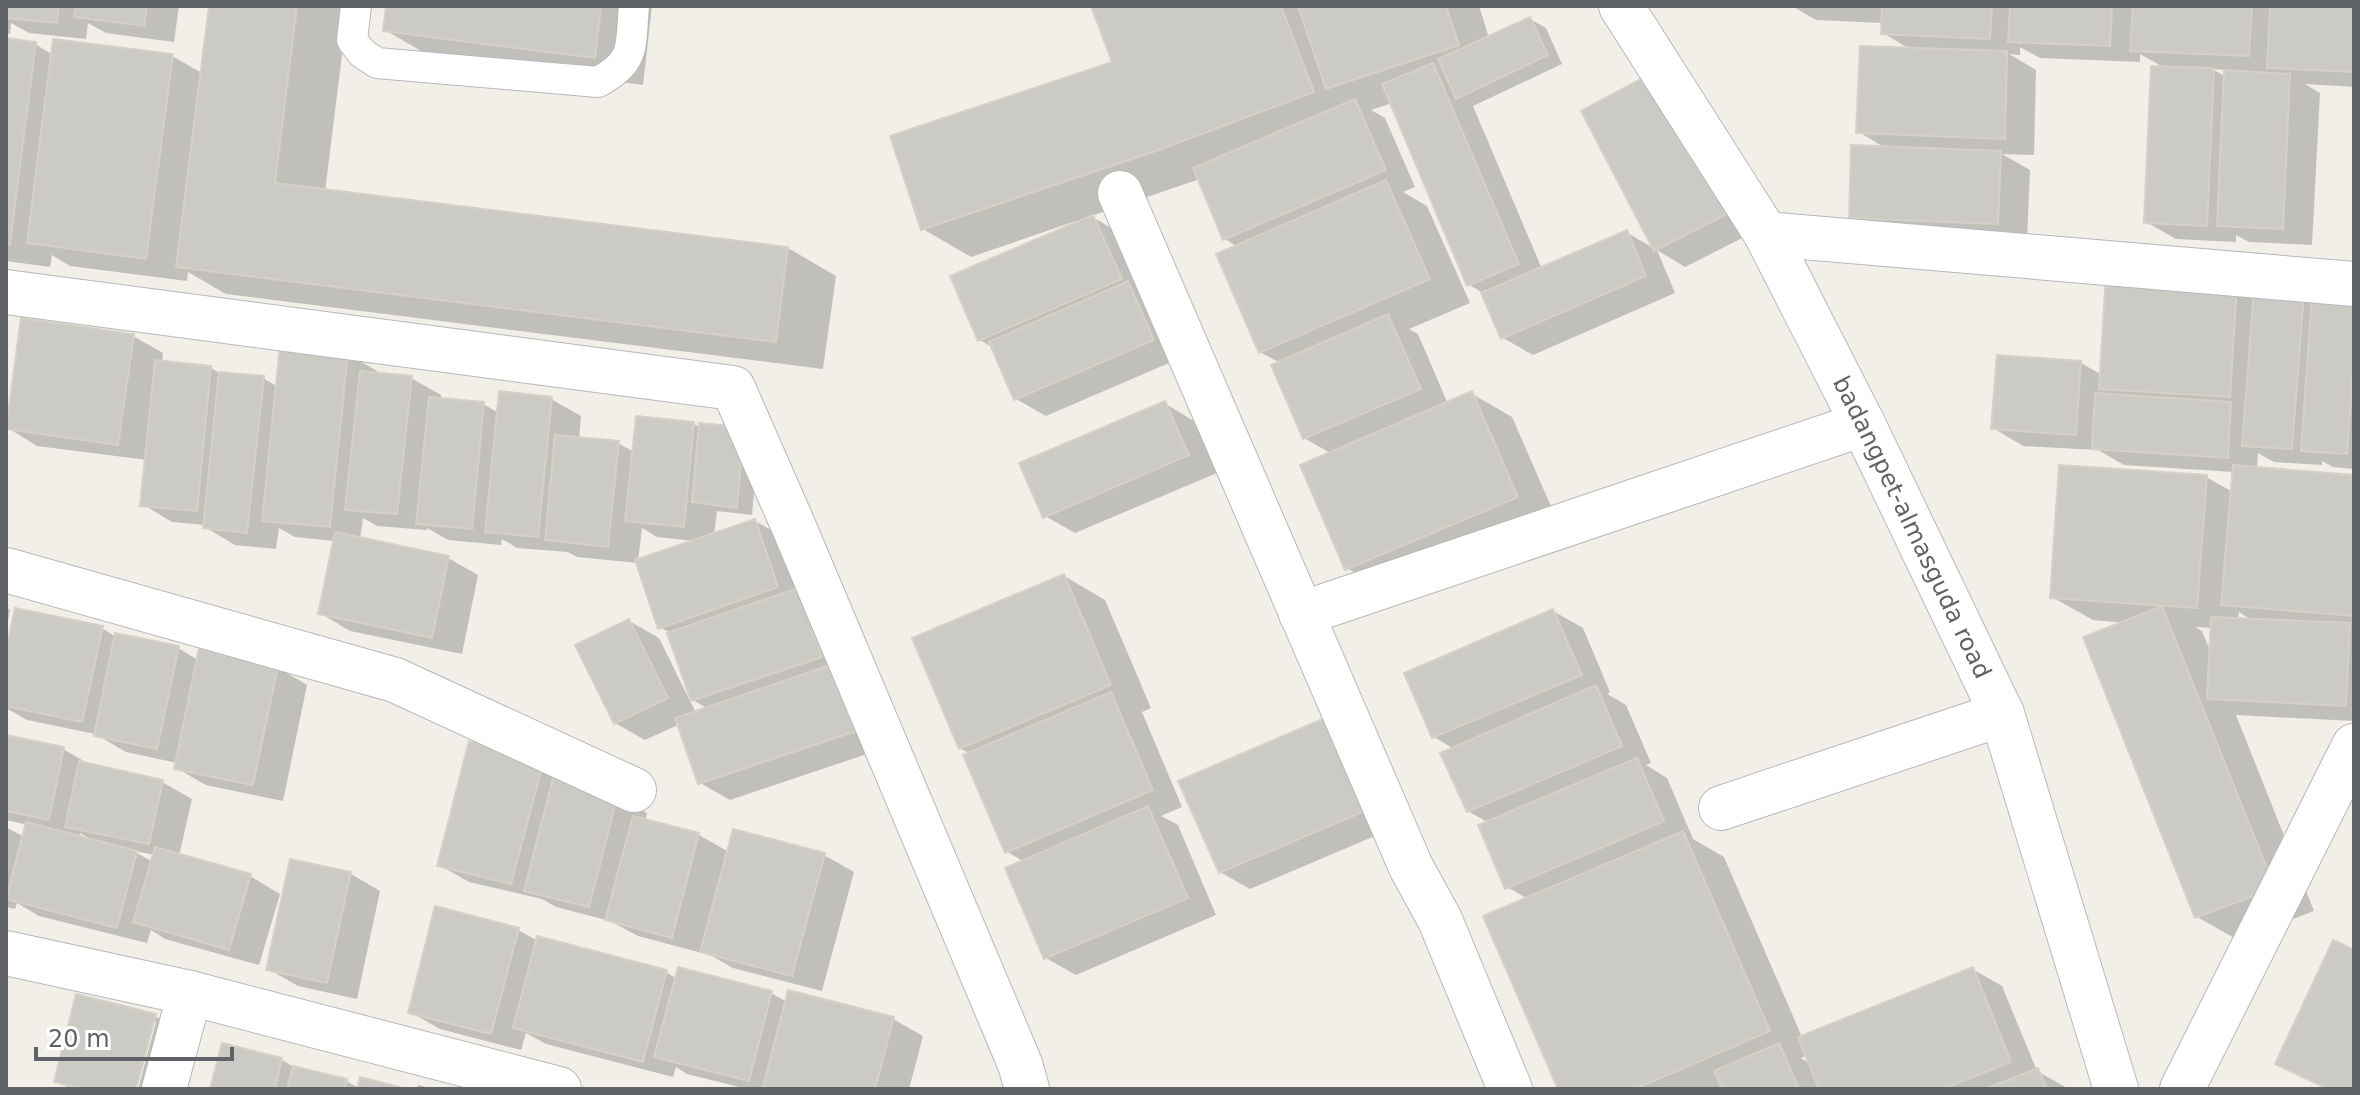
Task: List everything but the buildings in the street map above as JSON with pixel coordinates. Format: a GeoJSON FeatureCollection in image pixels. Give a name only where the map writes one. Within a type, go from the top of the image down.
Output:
{"type":"FeatureCollection","features":[{"type":"Feature","properties":{"kind":"street","name":"badangpet-almasguda road"},"geometry":{"type":"LineString","coordinates":[[1621,6],[1766,234],[1863,424],[2002,714],[2116,1089]]}},
{"type":"Feature","properties":{"kind":"street"},"geometry":{"type":"LineString","coordinates":[[1120,193],[1411,867],[1440,920],[1510,1089]]}},
{"type":"Feature","properties":{"kind":"street"},"geometry":{"type":"LineString","coordinates":[[1766,234],[2354,284]]}},
{"type":"Feature","properties":{"kind":"street"},"geometry":{"type":"LineString","coordinates":[[6,292],[733,388],[1014,1049],[1027,1089]]}},
{"type":"Feature","properties":{"kind":"street"},"geometry":{"type":"LineString","coordinates":[[1301,614],[1863,424]]}},
{"type":"Feature","properties":{"kind":"street"},"geometry":{"type":"LineString","coordinates":[[6,570],[395,680],[634,790]]}},
{"type":"Feature","properties":{"kind":"street"},"geometry":{"type":"LineString","coordinates":[[1721,808],[2002,714]]}},
{"type":"Feature","properties":{"kind":"street"},"geometry":{"type":"LineString","coordinates":[[2182,1089],[2354,746]]}},
{"type":"Feature","properties":{"kind":"street"},"geometry":{"type":"LineString","coordinates":[[6,953],[190,993],[541,1087]]}},
{"type":"Feature","properties":{"kind":"street"},"geometry":{"type":"LineString","coordinates":[[164,1089],[190,993]]}},
{"type":"Feature","properties":{"kind":"lane"},"geometry":{"type":"LineString","coordinates":[[356,6],[352,40],[362,53],[377,63],[598,82],[616,72],[628,57],[634,6]]}}]}
